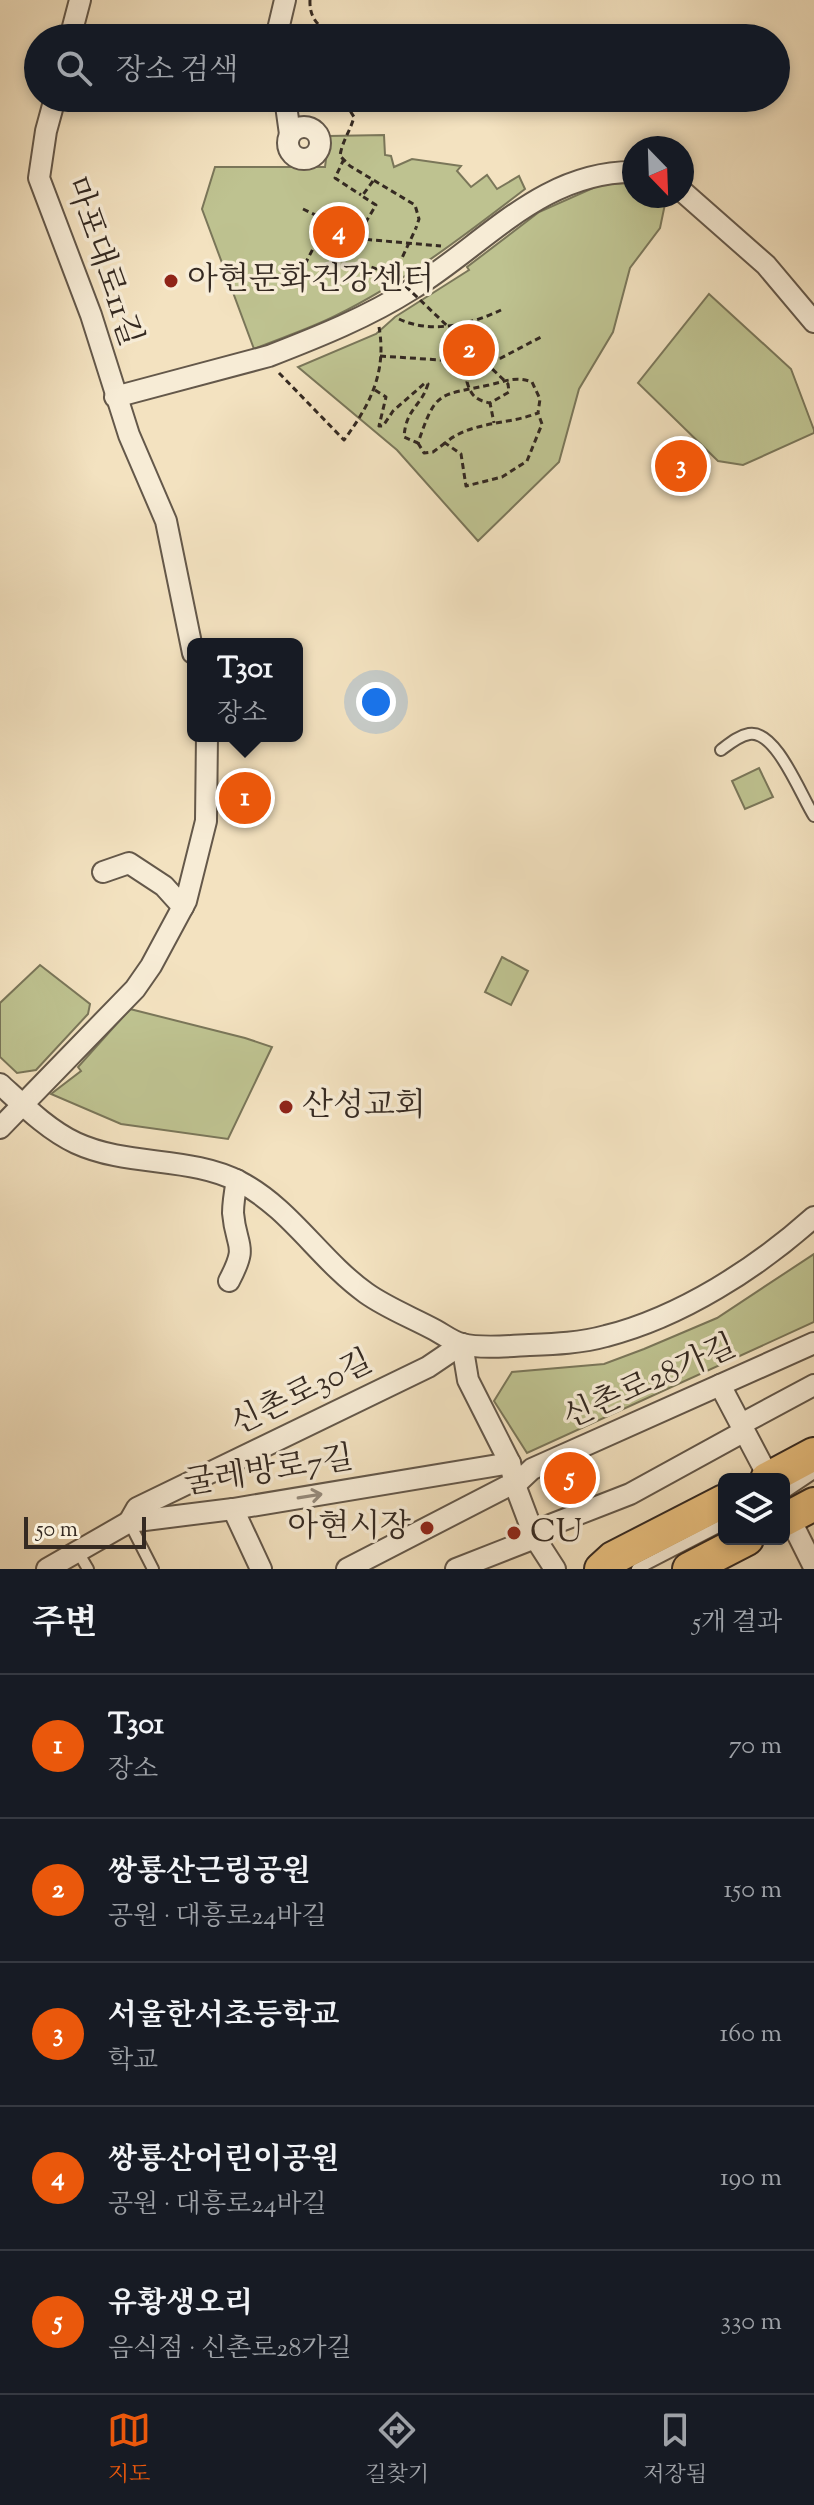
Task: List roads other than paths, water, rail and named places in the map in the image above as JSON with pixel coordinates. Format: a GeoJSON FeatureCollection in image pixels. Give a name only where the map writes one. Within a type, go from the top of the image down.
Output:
{"type":"FeatureCollection","features":[{"type":"Feature","properties":{"kind":"main road"},"geometry":{"type":"LineString","coordinates":[[790,1489],[814,1454]]}},
{"type":"Feature","properties":{"kind":"main road"},"geometry":{"type":"LineString","coordinates":[[601,1569],[613,1558],[718,1504]]}},
{"type":"Feature","properties":{"kind":"main road"},"geometry":{"type":"LineString","coordinates":[[689,1569],[735,1545]]}},
{"type":"Feature","properties":{"kind":"street"},"geometry":{"type":"LineString","coordinates":[[74,24],[80,0]]}},
{"type":"Feature","properties":{"kind":"street"},"geometry":{"type":"LineString","coordinates":[[279,24],[285,0]]}},
{"type":"Feature","properties":{"kind":"street","name":"마포대로11길"},"geometry":{"type":"LineString","coordinates":[[51,112],[39,178],[91,315],[115,397],[166,521],[190,638]]}},
{"type":"Feature","properties":{"kind":"street"},"geometry":{"type":"LineString","coordinates":[[115,397],[269,356],[380,308],[469,249],[526,204],[572,183],[622,174]]}},
{"type":"Feature","properties":{"kind":"street"},"geometry":{"type":"LineString","coordinates":[[694,202],[766,265],[814,322]]}},
{"type":"Feature","properties":{"kind":"street"},"geometry":{"type":"LineString","coordinates":[[0,1128],[135,989],[183,907],[206,821],[207,742]]}},
{"type":"Feature","properties":{"kind":"street"},"geometry":{"type":"LineString","coordinates":[[103,872],[129,863],[164,886],[183,907]]}},
{"type":"Feature","properties":{"kind":"street","name":"신촌로30길"},"geometry":{"type":"LineString","coordinates":[[0,1084],[77,1144],[123,1157],[192,1167],[237,1180],[270,1199],[340,1273],[369,1295],[462,1344],[428,1367],[137,1508],[129,1522]]}},
{"type":"Feature","properties":{"kind":"street"},"geometry":{"type":"LineString","coordinates":[[229,1281],[240,1259],[241,1241],[233,1210],[237,1180]]}},
{"type":"Feature","properties":{"kind":"street"},"geometry":{"type":"LineString","coordinates":[[555,1569],[535,1538],[510,1463],[468,1380],[462,1344],[512,1346],[568,1343],[606,1337],[645,1323],[722,1286],[814,1217]]}},
{"type":"Feature","properties":{"kind":"street","name":"신촌로28가길"},"geometry":{"type":"LineString","coordinates":[[347,1569],[515,1485],[532,1469],[814,1343]]}},
{"type":"Feature","properties":{"kind":"street"},"geometry":{"type":"LineString","coordinates":[[720,1385],[743,1432],[768,1473]]}},
{"type":"Feature","properties":{"kind":"street"},"geometry":{"type":"LineString","coordinates":[[456,1569],[535,1538],[540,1529],[630,1494],[743,1432],[745,1422],[814,1385]]}},
{"type":"Feature","properties":{"kind":"street","name":"굴레방로7길"},"geometry":{"type":"LineString","coordinates":[[47,1569],[83,1560],[129,1522],[233,1509],[510,1463]]}},
{"type":"Feature","properties":{"kind":"street"},"geometry":{"type":"LineString","coordinates":[[233,1509],[261,1569]]}},
{"type":"Feature","properties":{"kind":"street"},"geometry":{"type":"LineString","coordinates":[[790,1512],[814,1567]]}},
{"type":"Feature","properties":{"kind":"lane"},"geometry":{"type":"LineString","coordinates":[[721,750],[750,733],[763,736],[778,751],[814,816]]}},
{"type":"Feature","properties":{"kind":"lane"},"geometry":{"type":"LineString","coordinates":[[790,1493],[814,1473]]}},
{"type":"Feature","properties":{"kind":"lane"},"geometry":{"type":"LineString","coordinates":[[129,1522],[153,1569]]}},
{"type":"Feature","properties":{"kind":"lane"},"geometry":{"type":"LineString","coordinates":[[637,1569],[718,1527]]}},
{"type":"Feature","properties":{"kind":"place","name":"쌍룡산어린이공원"},"geometry":{"type":"Point","coordinates":[339,232]}},
{"type":"Feature","properties":{"kind":"place","name":"아현문화건강센터"},"geometry":{"type":"Point","coordinates":[171,281]}},
{"type":"Feature","properties":{"kind":"place","name":"쌍룡산근링공원"},"geometry":{"type":"Point","coordinates":[469,350]}},
{"type":"Feature","properties":{"kind":"place","name":"서울한서초등학교"},"geometry":{"type":"Point","coordinates":[681,466]}},
{"type":"Feature","properties":{"kind":"place","name":"T301"},"geometry":{"type":"Point","coordinates":[245,798]}},
{"type":"Feature","properties":{"kind":"place","name":"산성교회"},"geometry":{"type":"Point","coordinates":[286,1107]}},
{"type":"Feature","properties":{"kind":"place","name":"유황생오리"},"geometry":{"type":"Point","coordinates":[570,1478]}},
{"type":"Feature","properties":{"kind":"place","name":"아현시장"},"geometry":{"type":"Point","coordinates":[427,1528]}},
{"type":"Feature","properties":{"kind":"place","name":"CU"},"geometry":{"type":"Point","coordinates":[514,1533]}}]}
